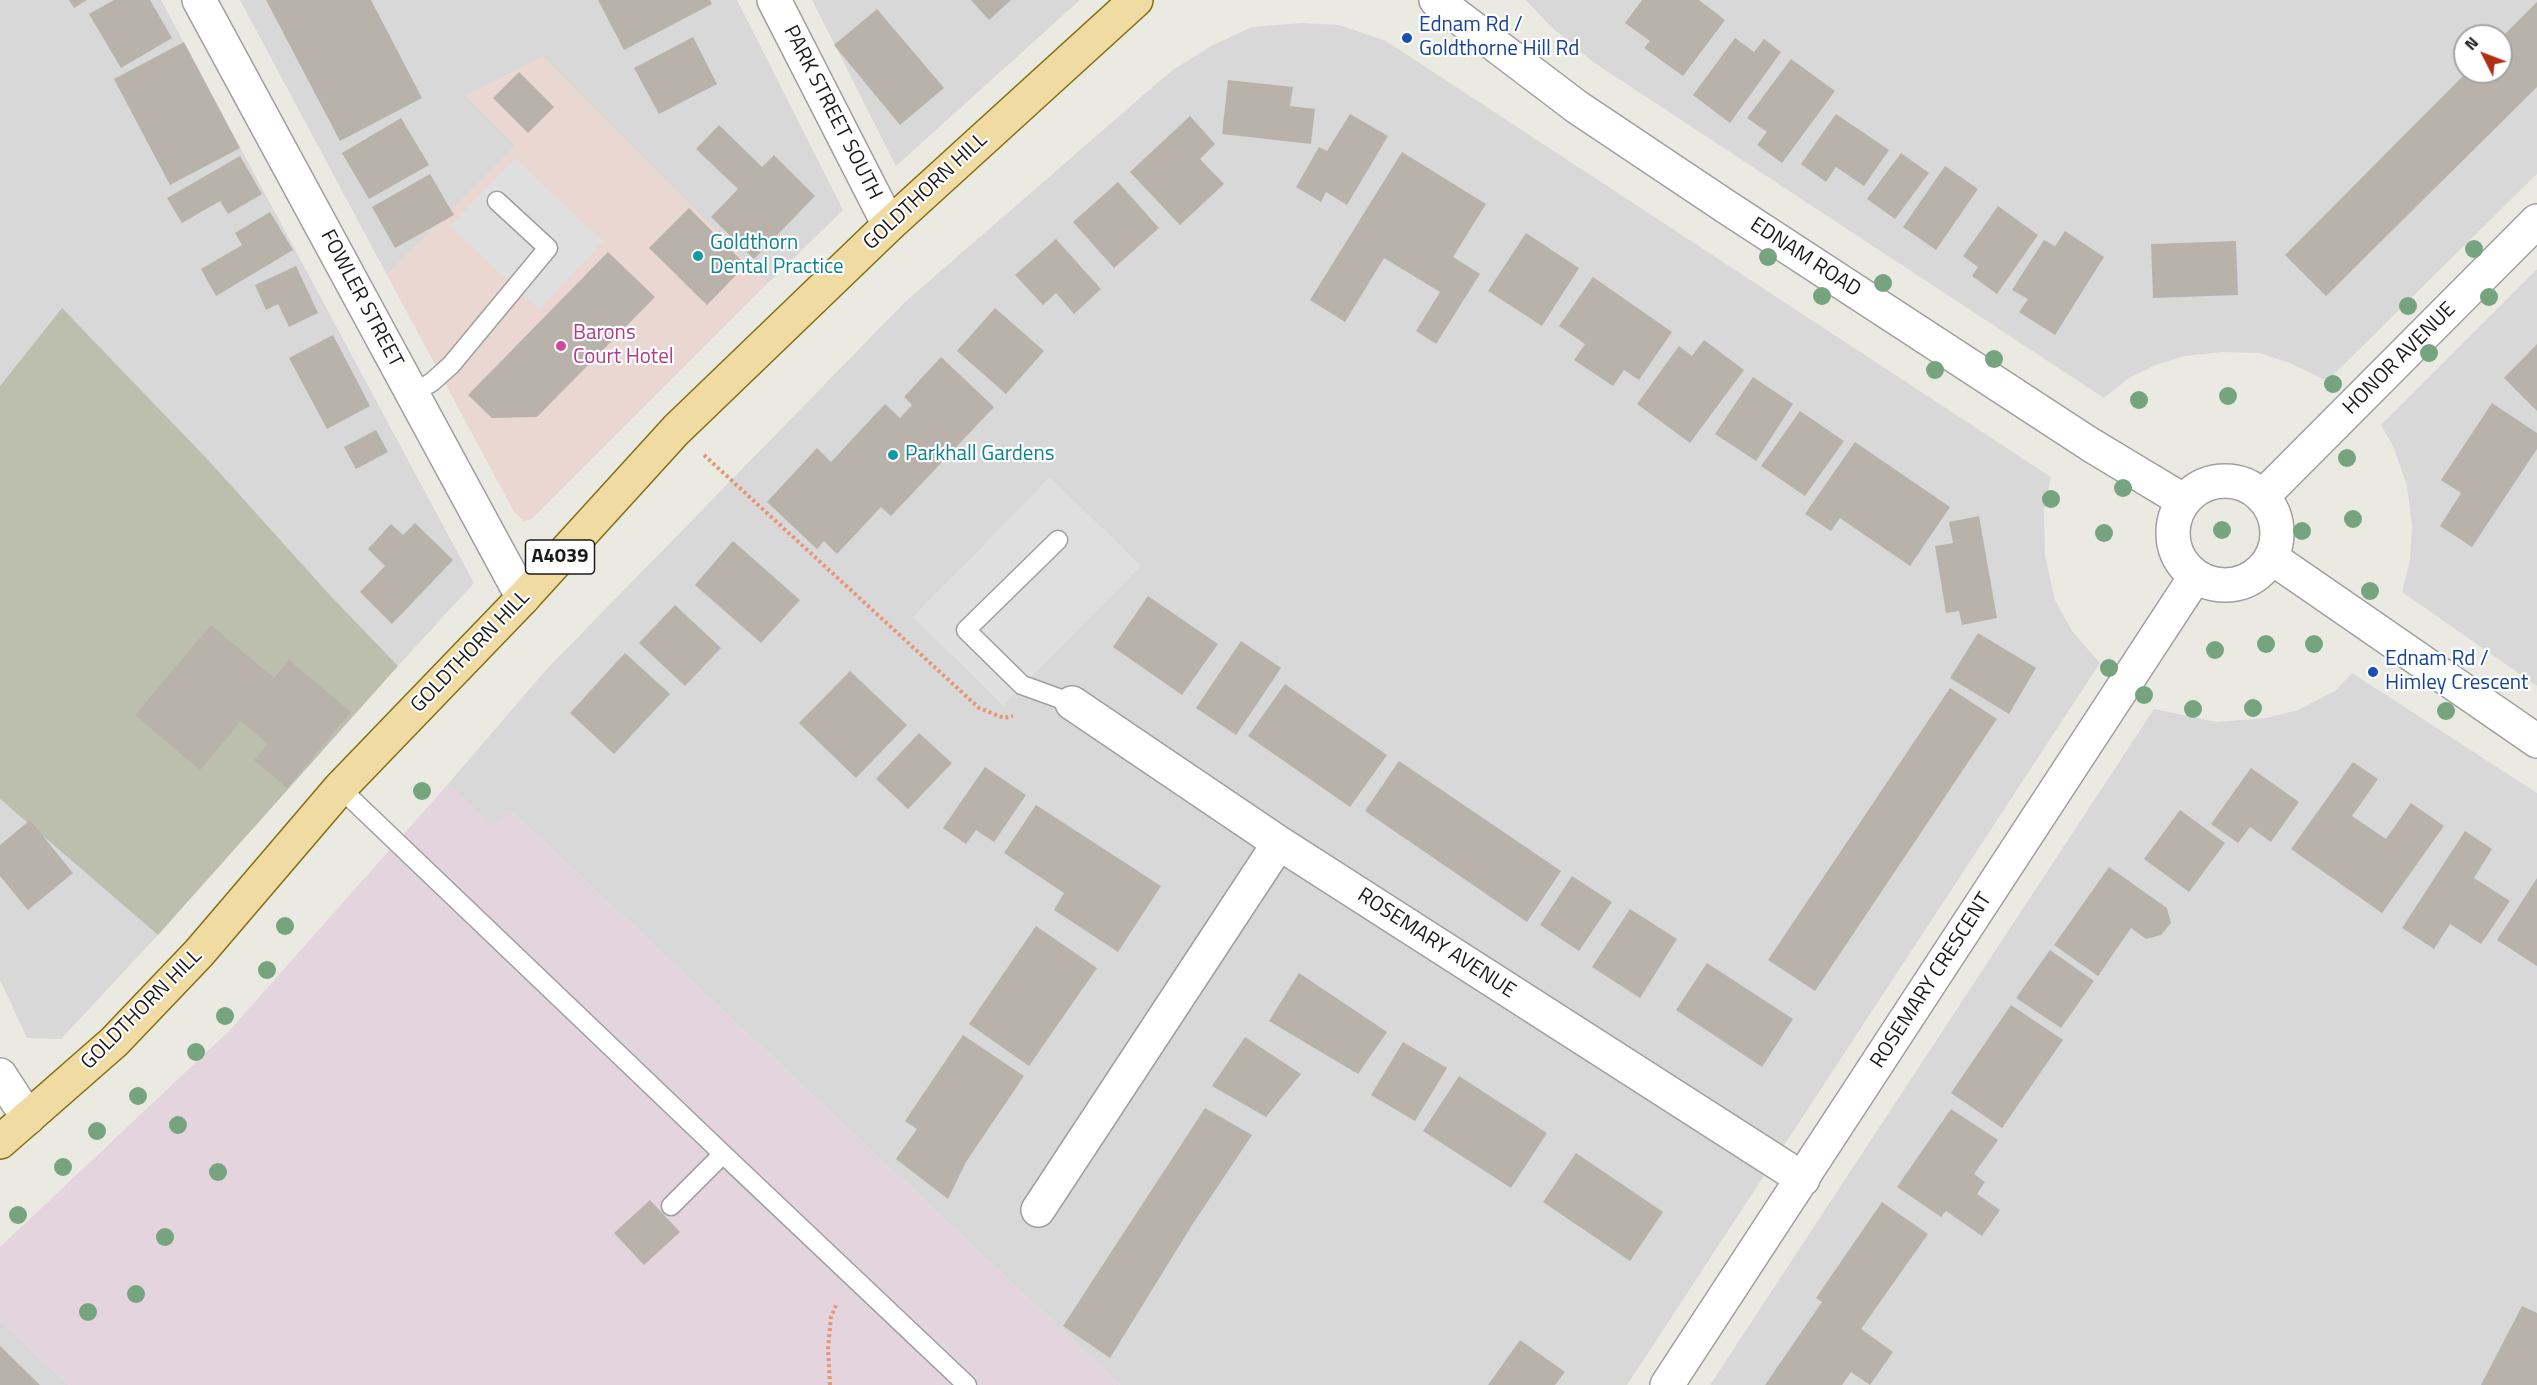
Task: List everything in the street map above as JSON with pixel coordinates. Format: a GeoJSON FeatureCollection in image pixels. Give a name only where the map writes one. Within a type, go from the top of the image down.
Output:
{"type":"FeatureCollection","features":[{"type":"Feature","properties":{"kind":"main road","name":"GOLDTHORN HILL"},"geometry":{"type":"LineString","coordinates":[[0,1142],[114,1042],[192,961],[340,788],[523,598],[676,430],[889,225],[1136,0]]}},
{"type":"Feature","properties":{"kind":"street","name":"FOWLER STREET"},"geometry":{"type":"LineString","coordinates":[[199,0],[523,598]]}},
{"type":"Feature","properties":{"kind":"street","name":"PARK STREET SOUTH"},"geometry":{"type":"LineString","coordinates":[[774,0],[889,225]]}},
{"type":"Feature","properties":{"kind":"street","name":"EDNAM ROAD"},"geometry":{"type":"LineString","coordinates":[[1436,0],[1577,107],[2091,445],[2184,501]]}},
{"type":"Feature","properties":{"kind":"street","name":"HONOR AVENUE"},"geometry":{"type":"LineString","coordinates":[[2262,496],[2537,221]]}},
{"type":"Feature","properties":{"kind":"street"},"geometry":{"type":"LineString","coordinates":[[2224,481],[2251,488],[2262,496],[2275,517],[2277,530],[2272,558],[2251,579],[2238,584],[2222,586],[2207,583],[2195,577],[2176,553],[2174,542],[2176,514],[2184,501],[2196,490],[2210,483],[2224,481]]}},
{"type":"Feature","properties":{"kind":"street"},"geometry":{"type":"LineString","coordinates":[[2272,558],[2537,741]]}},
{"type":"Feature","properties":{"kind":"street","name":"ROSEMARY CRESCENT"},"geometry":{"type":"LineString","coordinates":[[1667,1385],[2195,577]]}},
{"type":"Feature","properties":{"kind":"street","name":"ROSEMARY AVENUE"},"geometry":{"type":"LineString","coordinates":[[1072,704],[1279,843],[1803,1179]]}},
{"type":"Feature","properties":{"kind":"street"},"geometry":{"type":"LineString","coordinates":[[1038,1210],[1279,843]]}},
{"type":"Feature","properties":{"kind":"street"},"geometry":{"type":"LineString","coordinates":[[0,1075],[28,1118]]}},
{"type":"Feature","properties":{"kind":"lane"},"geometry":{"type":"LineString","coordinates":[[412,394],[432,382],[451,365],[548,249],[497,201]]}},
{"type":"Feature","properties":{"kind":"lane"},"geometry":{"type":"LineString","coordinates":[[1058,540],[966,630],[1022,685],[1072,704]]}},
{"type":"Feature","properties":{"kind":"lane"},"geometry":{"type":"LineString","coordinates":[[340,788],[967,1385]]}},
{"type":"Feature","properties":{"kind":"lane"},"geometry":{"type":"LineString","coordinates":[[671,1206],[723,1154]]}},
{"type":"Feature","properties":{"kind":"path"},"geometry":{"type":"LineString","coordinates":[[676,430],[979,708],[1004,718],[1015,716]]}},
{"type":"Feature","properties":{"kind":"path"},"geometry":{"type":"LineString","coordinates":[[830,1385],[828,1349],[831,1317],[837,1304],[857,1280]]}},
{"type":"Feature","properties":{"kind":"shaded area"},"geometry":{"type":"Polygon","coordinates":[[[0,0],[161,0],[474,583],[398,666],[328,593],[211,463],[62,309],[0,386],[0,0]]]}},
{"type":"Feature","properties":{"kind":"shaded area"},"geometry":{"type":"Polygon","coordinates":[[[240,0],[737,0],[843,210],[768,283],[675,191],[466,96],[516,146],[387,275],[240,0]]]}},
{"type":"Feature","properties":{"kind":"shaded area"},"geometry":{"type":"Polygon","coordinates":[[[812,0],[1080,0],[896,166],[812,0]]]}},
{"type":"Feature","properties":{"kind":"shaded area"},"geometry":{"type":"Polygon","coordinates":[[[1526,0],[2537,0],[2537,174],[2327,381],[2290,363],[2259,353],[2222,352],[2184,356],[2156,365],[2129,378],[2104,398],[1593,62],[1550,26],[1526,0]]]}},
{"type":"Feature","properties":{"kind":"shaded area"},"geometry":{"type":"Polygon","coordinates":[[[1302,23],[1339,25],[1386,41],[2051,477],[2044,511],[2045,556],[2055,600],[2072,631],[2100,663],[1627,1385],[1120,1385],[509,809],[493,826],[448,784],[545,671],[905,302],[1171,71],[1211,46],[1252,27],[1302,23]]]}},
{"type":"Feature","properties":{"kind":"shaded area"},"geometry":{"type":"Polygon","coordinates":[[[543,56],[768,283],[532,519],[524,521],[514,512],[387,275],[516,146],[466,96],[543,56]]]}},
{"type":"Feature","properties":{"kind":"shaded area"},"geometry":{"type":"Polygon","coordinates":[[[515,158],[603,241],[539,310],[450,226],[515,158]]]}},
{"type":"Feature","properties":{"kind":"shaded area"},"geometry":{"type":"Polygon","coordinates":[[[2537,269],[2537,686],[2402,592],[2410,560],[2412,526],[2407,486],[2393,446],[2381,425],[2537,269]]]}},
{"type":"Feature","properties":{"kind":"shaded area"},"geometry":{"type":"Polygon","coordinates":[[[62,308],[211,463],[328,593],[398,666],[158,935],[0,799],[0,386],[62,308]]]}},
{"type":"Feature","properties":{"kind":"shaded area"},"geometry":{"type":"Polygon","coordinates":[[[1050,477],[1141,566],[1003,706],[913,617],[1050,477]]]}},
{"type":"Feature","properties":{"kind":"shaded area"},"geometry":{"type":"Polygon","coordinates":[[[2352,673],[2537,793],[2537,1385],[1710,1385],[2154,709],[2217,722],[2266,718],[2298,710],[2335,691],[2352,673]]]}},
{"type":"Feature","properties":{"kind":"shaded area"},"geometry":{"type":"Polygon","coordinates":[[[448,784],[493,825],[509,809],[1120,1385],[69,1385],[0,1320],[0,1247],[229,1031],[448,784]]]}},
{"type":"Feature","properties":{"kind":"shaded area"},"geometry":{"type":"Polygon","coordinates":[[[0,799],[158,935],[61,1039],[27,1038],[0,980],[0,799]]]}},
{"type":"Feature","properties":{"kind":"shaded area"},"geometry":{"type":"Polygon","coordinates":[[[0,1320],[69,1385],[0,1385],[0,1320]]]}},
{"type":"Feature","properties":{"kind":"building"},"geometry":{"type":"Polygon","coordinates":[[[69,0],[87,0],[74,8],[69,0]]]}},
{"type":"Feature","properties":{"kind":"building"},"geometry":{"type":"Polygon","coordinates":[[[114,0],[150,0],[172,38],[121,68],[89,14],[114,0]]]}},
{"type":"Feature","properties":{"kind":"building"},"geometry":{"type":"Polygon","coordinates":[[[266,0],[371,0],[422,98],[340,141],[266,0]]]}},
{"type":"Feature","properties":{"kind":"building"},"geometry":{"type":"Polygon","coordinates":[[[598,0],[710,0],[712,4],[624,50],[598,0]]]}},
{"type":"Feature","properties":{"kind":"building"},"geometry":{"type":"Polygon","coordinates":[[[971,0],[1011,0],[989,20],[971,0]]]}},
{"type":"Feature","properties":{"kind":"building"},"geometry":{"type":"Polygon","coordinates":[[[1642,0],[1699,0],[1725,20],[1683,76],[1644,48],[1650,41],[1625,23],[1642,0]]]}},
{"type":"Feature","properties":{"kind":"building"},"geometry":{"type":"Polygon","coordinates":[[[2537,2],[2537,87],[2326,296],[2285,255],[2455,84],[2513,84],[2513,26],[2537,2]]]}},
{"type":"Feature","properties":{"kind":"building"},"geometry":{"type":"Polygon","coordinates":[[[877,9],[944,88],[900,125],[834,45],[877,9]]]}},
{"type":"Feature","properties":{"kind":"building"},"geometry":{"type":"Polygon","coordinates":[[[693,37],[717,84],[659,114],[634,68],[693,37]]]}},
{"type":"Feature","properties":{"kind":"building"},"geometry":{"type":"Polygon","coordinates":[[[1735,38],[1754,52],[1764,39],[1781,52],[1730,123],[1693,95],[1735,38]]]}},
{"type":"Feature","properties":{"kind":"building"},"geometry":{"type":"Polygon","coordinates":[[[184,42],[240,148],[170,185],[114,79],[184,42]]]}},
{"type":"Feature","properties":{"kind":"building"},"geometry":{"type":"Polygon","coordinates":[[[1791,59],[1835,91],[1782,163],[1757,145],[1767,132],[1747,118],[1791,59]]]}},
{"type":"Feature","properties":{"kind":"building"},"geometry":{"type":"Polygon","coordinates":[[[519,72],[554,107],[528,133],[493,98],[519,72]]]}},
{"type":"Feature","properties":{"kind":"building"},"geometry":{"type":"Polygon","coordinates":[[[1228,80],[1293,87],[1290,106],[1315,109],[1311,144],[1222,134],[1228,80]]]}},
{"type":"Feature","properties":{"kind":"building"},"geometry":{"type":"Polygon","coordinates":[[[1350,114],[1388,136],[1347,205],[1326,192],[1321,202],[1296,187],[1319,147],[1327,151],[1350,114]]]}},
{"type":"Feature","properties":{"kind":"building"},"geometry":{"type":"Polygon","coordinates":[[[1836,114],[1889,150],[1864,186],[1836,167],[1826,182],[1801,164],[1836,114]]]}},
{"type":"Feature","properties":{"kind":"building"},"geometry":{"type":"Polygon","coordinates":[[[1190,116],[1215,144],[1200,159],[1224,184],[1180,225],[1130,172],[1190,116]]]}},
{"type":"Feature","properties":{"kind":"building"},"geometry":{"type":"Polygon","coordinates":[[[401,118],[429,165],[369,199],[342,153],[401,118]]]}},
{"type":"Feature","properties":{"kind":"building"},"geometry":{"type":"Polygon","coordinates":[[[719,125],[762,167],[774,155],[815,196],[754,259],[711,217],[738,189],[696,149],[719,125]]]}},
{"type":"Feature","properties":{"kind":"building"},"geometry":{"type":"Polygon","coordinates":[[[1402,152],[1486,204],[1453,257],[1480,274],[1436,344],[1416,331],[1440,292],[1384,258],[1345,322],[1310,300],[1402,152]]]}},
{"type":"Feature","properties":{"kind":"building"},"geometry":{"type":"Polygon","coordinates":[[[1901,153],[1929,173],[1895,219],[1867,199],[1901,153]]]}},
{"type":"Feature","properties":{"kind":"building"},"geometry":{"type":"Polygon","coordinates":[[[240,156],[262,194],[228,214],[220,201],[182,223],[167,198],[240,156]]]}},
{"type":"Feature","properties":{"kind":"building"},"geometry":{"type":"Polygon","coordinates":[[[1945,166],[1978,189],[1936,250],[1903,227],[1945,166]]]}},
{"type":"Feature","properties":{"kind":"building"},"geometry":{"type":"Polygon","coordinates":[[[430,174],[454,215],[395,248],[372,207],[430,174]]]}},
{"type":"Feature","properties":{"kind":"building"},"geometry":{"type":"Polygon","coordinates":[[[1118,182],[1159,228],[1114,268],[1073,222],[1118,182]]]}},
{"type":"Feature","properties":{"kind":"building"},"geometry":{"type":"Polygon","coordinates":[[[1998,206],[2038,235],[1997,294],[1972,276],[1978,267],[1963,256],[1998,206]]]}},
{"type":"Feature","properties":{"kind":"building","name":"Goldthorn Dental Practice"},"geometry":{"type":"Polygon","coordinates":[[[689,208],[746,265],[707,305],[649,248],[689,208]]]}},
{"type":"Feature","properties":{"kind":"building"},"geometry":{"type":"Polygon","coordinates":[[[270,212],[293,250],[216,296],[201,269],[242,245],[235,233],[270,212]]]}},
{"type":"Feature","properties":{"kind":"building"},"geometry":{"type":"Polygon","coordinates":[[[2065,231],[2104,257],[2055,335],[2019,312],[2028,299],[2012,290],[2044,240],[2055,246],[2065,231]]]}},
{"type":"Feature","properties":{"kind":"building"},"geometry":{"type":"Polygon","coordinates":[[[1526,233],[1579,268],[1542,326],[1488,291],[1526,233]]]}},
{"type":"Feature","properties":{"kind":"building"},"geometry":{"type":"Polygon","coordinates":[[[1056,239],[1101,289],[1074,314],[1056,293],[1043,305],[1015,275],[1056,239]]]}},
{"type":"Feature","properties":{"kind":"building"},"geometry":{"type":"Polygon","coordinates":[[[2236,241],[2238,295],[2153,298],[2151,244],[2236,241]]]}},
{"type":"Feature","properties":{"kind":"building","name":"Barons Court Hotel"},"geometry":{"type":"Polygon","coordinates":[[[608,252],[655,297],[537,417],[492,418],[468,395],[608,252]]]}},
{"type":"Feature","properties":{"kind":"building"},"geometry":{"type":"Polygon","coordinates":[[[296,266],[318,313],[289,327],[278,304],[266,310],[255,285],[296,266]]]}},
{"type":"Feature","properties":{"kind":"building"},"geometry":{"type":"Polygon","coordinates":[[[1593,277],[1672,332],[1639,380],[1624,370],[1613,386],[1574,360],[1585,344],[1559,326],[1593,277]]]}},
{"type":"Feature","properties":{"kind":"building"},"geometry":{"type":"Polygon","coordinates":[[[995,308],[1044,351],[1006,394],[957,351],[995,308]]]}},
{"type":"Feature","properties":{"kind":"building"},"geometry":{"type":"Polygon","coordinates":[[[333,335],[370,406],[327,429],[289,358],[333,335]]]}},
{"type":"Feature","properties":{"kind":"building"},"geometry":{"type":"Polygon","coordinates":[[[1704,340],[1744,370],[1690,443],[1637,404],[1679,346],[1692,356],[1704,340]]]}},
{"type":"Feature","properties":{"kind":"building"},"geometry":{"type":"Polygon","coordinates":[[[2537,344],[2537,411],[2504,378],[2537,344]]]}},
{"type":"Feature","properties":{"kind":"building","name":"Parkhall Gardens"},"geometry":{"type":"Polygon","coordinates":[[[941,357],[994,407],[891,516],[881,507],[837,554],[824,541],[817,549],[767,502],[817,448],[831,462],[885,404],[900,418],[912,405],[904,397],[941,357]]]}},
{"type":"Feature","properties":{"kind":"building"},"geometry":{"type":"Polygon","coordinates":[[[1753,377],[1793,404],[1756,461],[1715,434],[1753,377]]]}},
{"type":"Feature","properties":{"kind":"building"},"geometry":{"type":"Polygon","coordinates":[[[2492,403],[2537,433],[2537,449],[2472,547],[2440,526],[2461,493],[2441,480],[2492,403]]]}},
{"type":"Feature","properties":{"kind":"building"},"geometry":{"type":"Polygon","coordinates":[[[1800,411],[1844,441],[1805,496],[1761,466],[1800,411]]]}},
{"type":"Feature","properties":{"kind":"building"},"geometry":{"type":"Polygon","coordinates":[[[376,430],[388,452],[356,469],[344,447],[376,430]]]}},
{"type":"Feature","properties":{"kind":"building"},"geometry":{"type":"Polygon","coordinates":[[[1855,442],[1950,507],[1910,566],[1840,518],[1831,531],[1805,514],[1855,442]]]}},
{"type":"Feature","properties":{"kind":"building"},"geometry":{"type":"Polygon","coordinates":[[[1979,516],[1997,618],[1962,625],[1959,611],[1946,613],[1935,546],[1953,543],[1949,522],[1979,516]]]}},
{"type":"Feature","properties":{"kind":"building"},"geometry":{"type":"Polygon","coordinates":[[[415,523],[453,560],[392,624],[360,592],[385,566],[368,549],[391,524],[403,535],[415,523]]]}},
{"type":"Feature","properties":{"kind":"building"},"geometry":{"type":"Polygon","coordinates":[[[733,541],[800,600],[761,643],[695,585],[733,541]]]}},
{"type":"Feature","properties":{"kind":"building"},"geometry":{"type":"Polygon","coordinates":[[[1148,596],[1218,644],[1182,695],[1113,647],[1148,596]]]}},
{"type":"Feature","properties":{"kind":"building"},"geometry":{"type":"Polygon","coordinates":[[[675,605],[721,648],[685,686],[639,643],[675,605]]]}},
{"type":"Feature","properties":{"kind":"building"},"geometry":{"type":"Polygon","coordinates":[[[211,625],[274,678],[289,660],[351,712],[287,788],[254,760],[268,744],[241,721],[200,770],[135,715],[211,625]]]}},
{"type":"Feature","properties":{"kind":"building"},"geometry":{"type":"Polygon","coordinates":[[[1978,633],[2036,668],[2009,714],[1950,678],[1978,633]]]}},
{"type":"Feature","properties":{"kind":"building"},"geometry":{"type":"Polygon","coordinates":[[[1241,641],[1281,668],[1236,735],[1196,708],[1241,641]]]}},
{"type":"Feature","properties":{"kind":"building"},"geometry":{"type":"Polygon","coordinates":[[[625,653],[670,694],[614,754],[570,713],[625,653]]]}},
{"type":"Feature","properties":{"kind":"building"},"geometry":{"type":"Polygon","coordinates":[[[850,671],[907,725],[856,778],[799,723],[850,671]]]}},
{"type":"Feature","properties":{"kind":"building"},"geometry":{"type":"Polygon","coordinates":[[[1285,684],[1387,755],[1350,807],[1248,736],[1285,684]]]}},
{"type":"Feature","properties":{"kind":"building"},"geometry":{"type":"Polygon","coordinates":[[[1950,688],[1997,719],[1815,991],[1768,960],[1950,688]]]}},
{"type":"Feature","properties":{"kind":"building"},"geometry":{"type":"Polygon","coordinates":[[[919,733],[952,763],[908,809],[876,779],[919,733]]]}},
{"type":"Feature","properties":{"kind":"building"},"geometry":{"type":"Polygon","coordinates":[[[1399,761],[1561,871],[1527,922],[1365,811],[1399,761]]]}},
{"type":"Feature","properties":{"kind":"building"},"geometry":{"type":"Polygon","coordinates":[[[2353,762],[2378,779],[2352,816],[2386,839],[2411,803],[2444,826],[2382,913],[2291,849],[2353,762]]]}},
{"type":"Feature","properties":{"kind":"building"},"geometry":{"type":"Polygon","coordinates":[[[985,767],[1026,795],[994,842],[976,830],[966,844],[943,828],[985,767]]]}},
{"type":"Feature","properties":{"kind":"building"},"geometry":{"type":"Polygon","coordinates":[[[2251,768],[2299,802],[2271,842],[2250,827],[2238,843],[2211,824],[2251,768]]]}},
{"type":"Feature","properties":{"kind":"building"},"geometry":{"type":"Polygon","coordinates":[[[1036,805],[1161,886],[1118,952],[1054,910],[1064,893],[1004,853],[1036,805]]]}},
{"type":"Feature","properties":{"kind":"building"},"geometry":{"type":"Polygon","coordinates":[[[2180,810],[2225,843],[2189,892],[2144,859],[2180,810]]]}},
{"type":"Feature","properties":{"kind":"building"},"geometry":{"type":"Polygon","coordinates":[[[30,820],[73,873],[28,910],[0,876],[0,845],[30,820]]]}},
{"type":"Feature","properties":{"kind":"building"},"geometry":{"type":"Polygon","coordinates":[[[2465,831],[2492,849],[2474,878],[2510,901],[2481,944],[2450,924],[2434,949],[2402,928],[2465,831]]]}},
{"type":"Feature","properties":{"kind":"building"},"geometry":{"type":"Polygon","coordinates":[[[2109,867],[2167,908],[2171,923],[2161,935],[2146,939],[2131,928],[2098,976],[2054,945],[2109,867]]]}},
{"type":"Feature","properties":{"kind":"building"},"geometry":{"type":"Polygon","coordinates":[[[1572,876],[1612,902],[1579,951],[1540,925],[1572,876]]]}},
{"type":"Feature","properties":{"kind":"building"},"geometry":{"type":"Polygon","coordinates":[[[2537,878],[2537,966],[2497,940],[2537,878]]]}},
{"type":"Feature","properties":{"kind":"building"},"geometry":{"type":"Polygon","coordinates":[[[1630,909],[1677,939],[1640,998],[1592,967],[1630,909]]]}},
{"type":"Feature","properties":{"kind":"building"},"geometry":{"type":"Polygon","coordinates":[[[1036,926],[1097,968],[1029,1066],[969,1024],[1036,926]]]}},
{"type":"Feature","properties":{"kind":"building"},"geometry":{"type":"Polygon","coordinates":[[[2050,950],[2094,981],[2061,1028],[2016,998],[2050,950]]]}},
{"type":"Feature","properties":{"kind":"building"},"geometry":{"type":"Polygon","coordinates":[[[1707,963],[1793,1019],[1762,1067],[1676,1010],[1707,963]]]}},
{"type":"Feature","properties":{"kind":"building"},"geometry":{"type":"Polygon","coordinates":[[[1299,973],[1387,1032],[1358,1074],[1269,1021],[1299,973]]]}},
{"type":"Feature","properties":{"kind":"building"},"geometry":{"type":"Polygon","coordinates":[[[2011,1005],[2063,1040],[2002,1128],[1951,1093],[2011,1005]]]}},
{"type":"Feature","properties":{"kind":"building"},"geometry":{"type":"Polygon","coordinates":[[[963,1035],[1024,1076],[966,1162],[948,1199],[896,1159],[917,1129],[905,1121],[963,1035]]]}},
{"type":"Feature","properties":{"kind":"building"},"geometry":{"type":"Polygon","coordinates":[[[1245,1037],[1301,1074],[1266,1117],[1212,1086],[1245,1037]]]}},
{"type":"Feature","properties":{"kind":"building"},"geometry":{"type":"Polygon","coordinates":[[[1403,1042],[1447,1068],[1415,1121],[1371,1095],[1403,1042]]]}},
{"type":"Feature","properties":{"kind":"building"},"geometry":{"type":"Polygon","coordinates":[[[1459,1076],[1547,1133],[1511,1188],[1423,1131],[1459,1076]]]}},
{"type":"Feature","properties":{"kind":"building"},"geometry":{"type":"Polygon","coordinates":[[[1205,1108],[1252,1135],[1192,1225],[1110,1358],[1063,1326],[1205,1108]]]}},
{"type":"Feature","properties":{"kind":"building"},"geometry":{"type":"Polygon","coordinates":[[[1951,1109],[1998,1140],[1974,1174],[1985,1182],[1977,1194],[2000,1210],[1982,1236],[1946,1211],[1941,1217],[1897,1187],[1951,1109]]]}},
{"type":"Feature","properties":{"kind":"building"},"geometry":{"type":"Polygon","coordinates":[[[1576,1153],[1663,1212],[1630,1261],[1543,1202],[1576,1153]]]}},
{"type":"Feature","properties":{"kind":"building"},"geometry":{"type":"Polygon","coordinates":[[[650,1200],[680,1232],[644,1265],[614,1233],[650,1200]]]}},
{"type":"Feature","properties":{"kind":"building"},"geometry":{"type":"Polygon","coordinates":[[[1882,1202],[1928,1234],[1861,1329],[1893,1352],[1870,1385],[1851,1372],[1842,1385],[1765,1385],[1822,1302],[1816,1298],[1882,1202]]]}},
{"type":"Feature","properties":{"kind":"building"},"geometry":{"type":"Polygon","coordinates":[[[2522,1306],[2537,1313],[2537,1385],[2481,1385],[2522,1306]]]}},
{"type":"Feature","properties":{"kind":"building"},"geometry":{"type":"Polygon","coordinates":[[[1520,1340],[1565,1372],[1555,1385],[1488,1385],[1520,1340]]]}},
{"type":"Feature","properties":{"kind":"building"},"geometry":{"type":"Polygon","coordinates":[[[0,1346],[40,1385],[0,1385],[0,1346]]]}},
{"type":"Feature","properties":{"kind":"place","name":"Ednam Rd / Goldthorne Hill Rd"},"geometry":{"type":"Point","coordinates":[1407,38]}},
{"type":"Feature","properties":{"kind":"place","name":"Goldthorn Dental Practice"},"geometry":{"type":"Point","coordinates":[698,256]}},
{"type":"Feature","properties":{"kind":"place","name":"Barons Court Hotel"},"geometry":{"type":"Point","coordinates":[561,346]}},
{"type":"Feature","properties":{"kind":"place","name":"Parkhall Gardens"},"geometry":{"type":"Point","coordinates":[893,455]}},
{"type":"Feature","properties":{"kind":"place","name":"Ednam Rd / Himley Crescent"},"geometry":{"type":"Point","coordinates":[2373,672]}}]}
